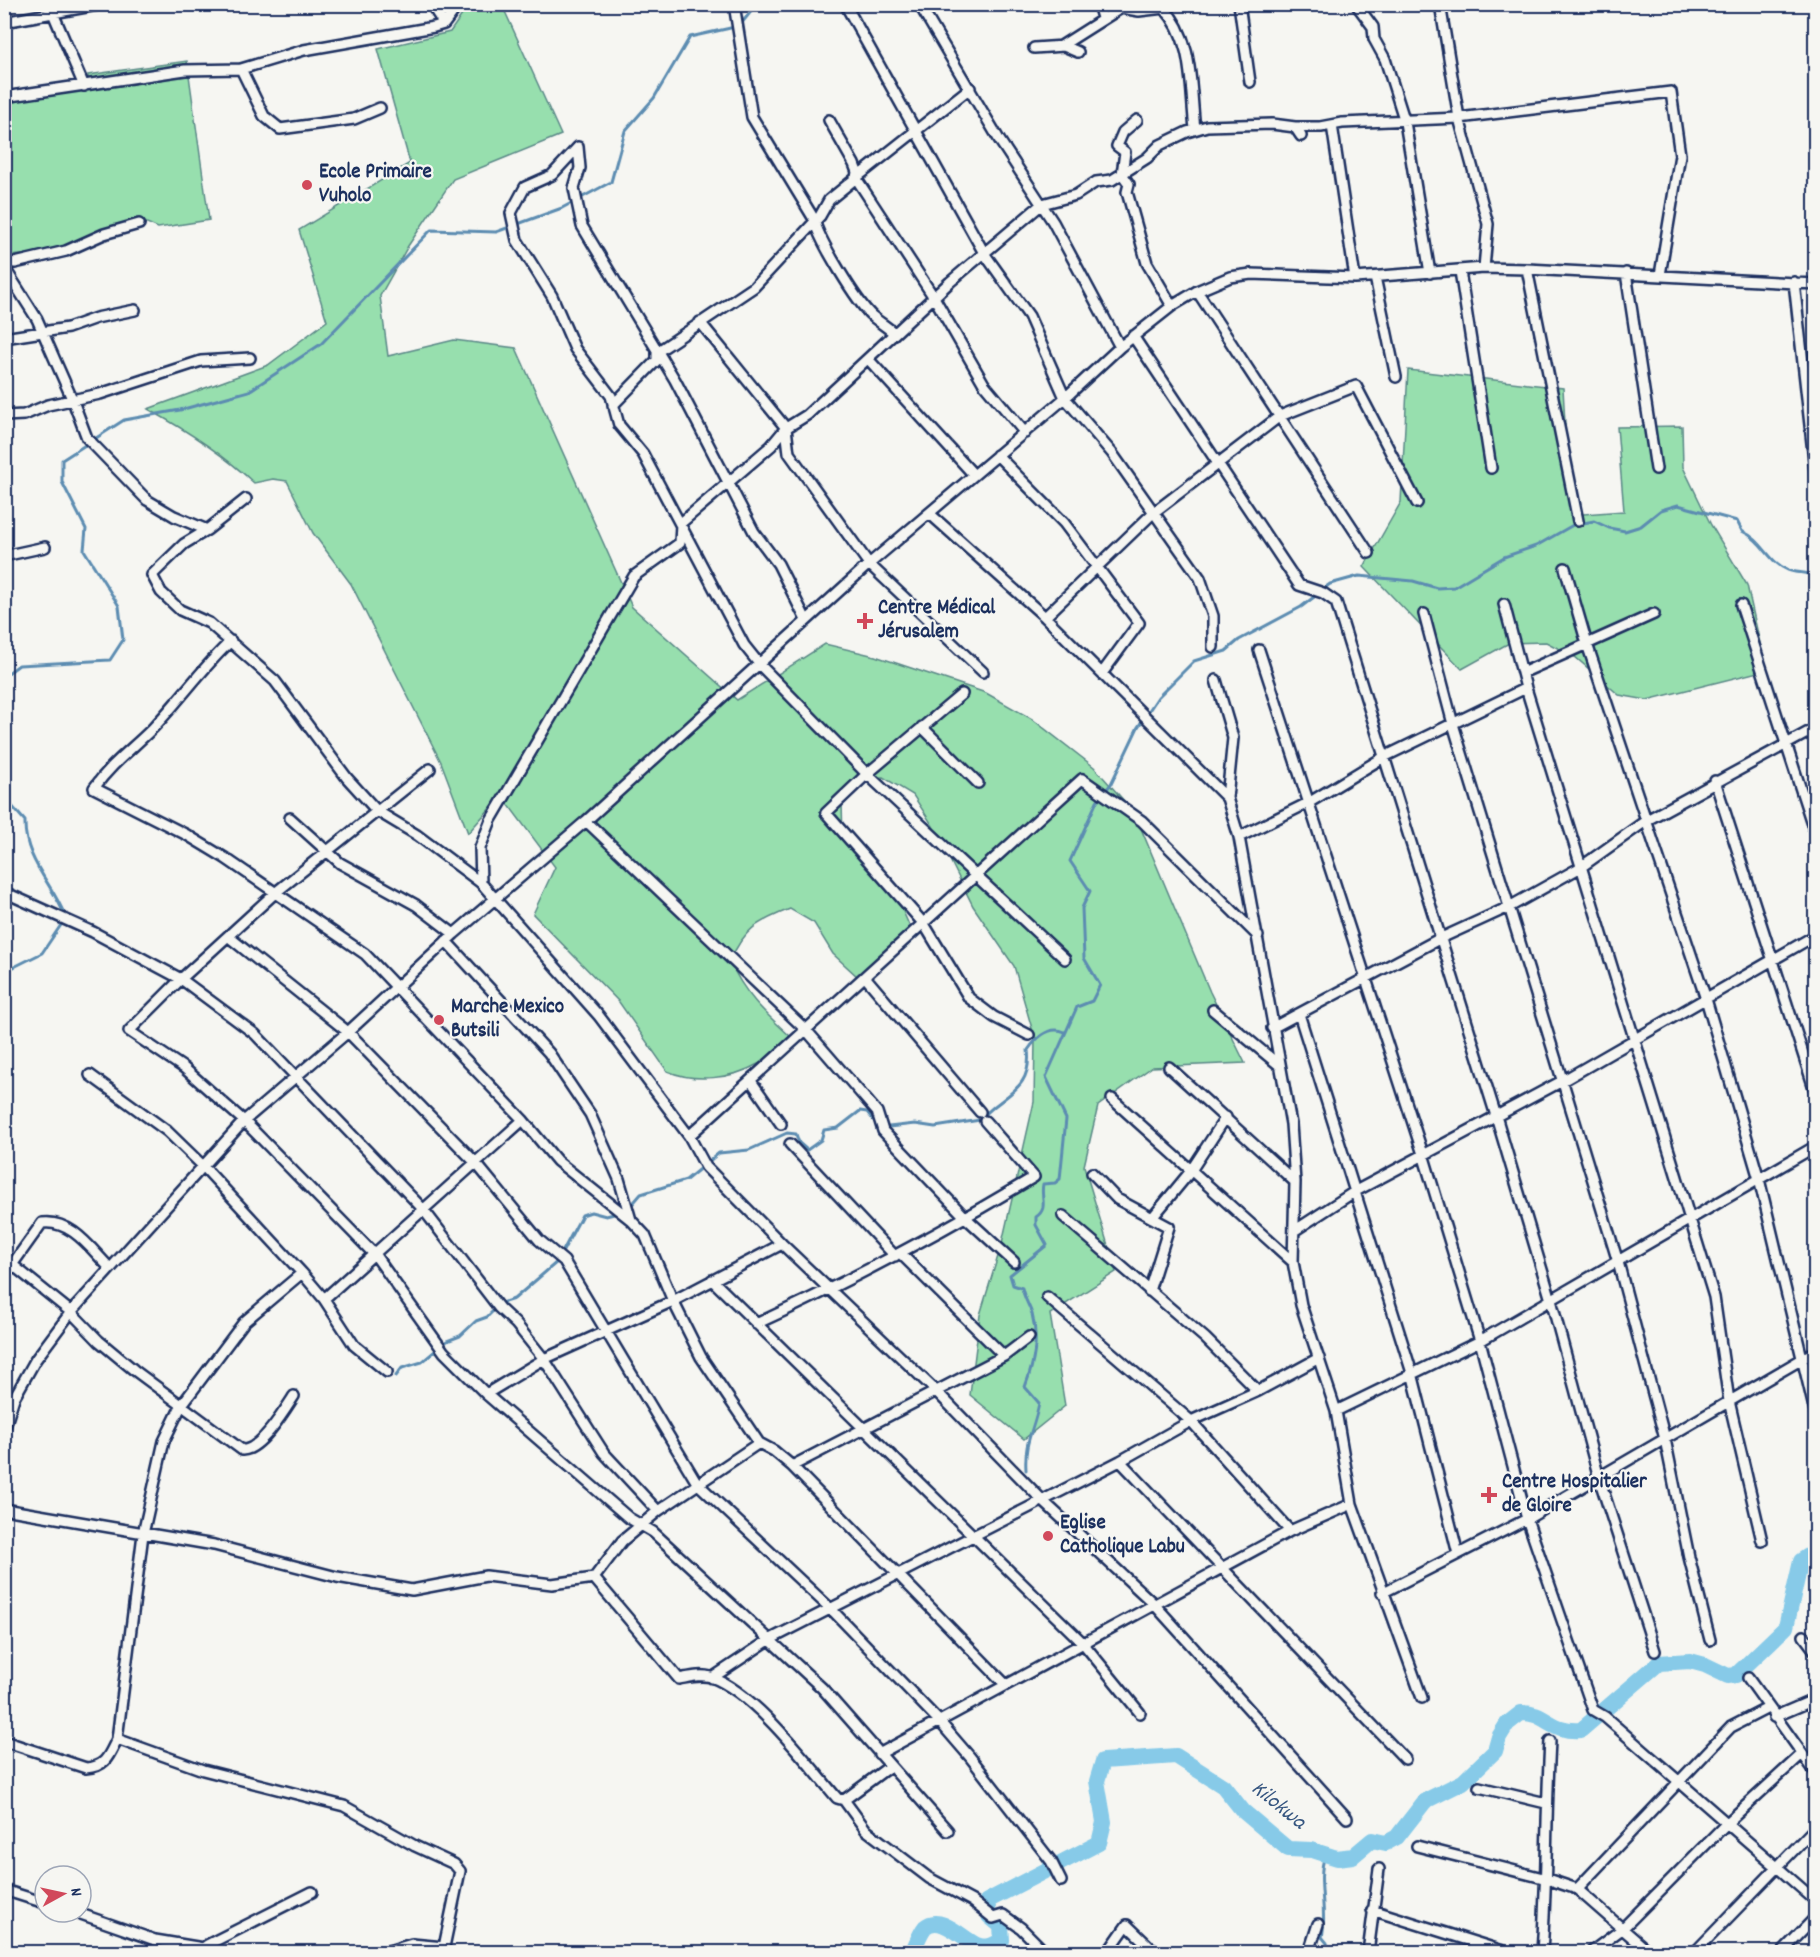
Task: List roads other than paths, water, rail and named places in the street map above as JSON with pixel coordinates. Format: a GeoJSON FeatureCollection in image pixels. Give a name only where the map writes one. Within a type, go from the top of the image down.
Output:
{"type":"FeatureCollection","features":[{"type":"Feature","properties":{"kind":"street"},"geometry":{"type":"LineString","coordinates":[[46,4],[53,13],[84,86]]}},
{"type":"Feature","properties":{"kind":"street"},"geometry":{"type":"LineString","coordinates":[[4,22],[103,4]]}},
{"type":"Feature","properties":{"kind":"street"},"geometry":{"type":"LineString","coordinates":[[432,4],[444,24]]}},
{"type":"Feature","properties":{"kind":"street"},"geometry":{"type":"LineString","coordinates":[[4,97],[186,70],[241,69],[304,50],[444,24],[459,4]]}},
{"type":"Feature","properties":{"kind":"street"},"geometry":{"type":"LineString","coordinates":[[734,4],[752,117],[814,219],[854,293],[871,315],[894,333]]}},
{"type":"Feature","properties":{"kind":"street"},"geometry":{"type":"LineString","coordinates":[[845,4],[984,253],[1029,316],[1065,398],[1112,453],[1200,578],[1214,616],[1213,647]]}},
{"type":"Feature","properties":{"kind":"street"},"geometry":{"type":"LineString","coordinates":[[920,4],[1000,141],[1042,204],[1120,347]]}},
{"type":"Feature","properties":{"kind":"street"},"geometry":{"type":"LineString","coordinates":[[1098,4],[1102,18]]}},
{"type":"Feature","properties":{"kind":"street"},"geometry":{"type":"LineString","coordinates":[[1239,4],[1250,82]]}},
{"type":"Feature","properties":{"kind":"street"},"geometry":{"type":"LineString","coordinates":[[1356,4],[1373,27],[1374,39],[1385,59],[1405,122],[1430,273]]}},
{"type":"Feature","properties":{"kind":"street"},"geometry":{"type":"LineString","coordinates":[[1440,4],[1459,118],[1488,224],[1484,247],[1484,268]]}},
{"type":"Feature","properties":{"kind":"street"},"geometry":{"type":"LineString","coordinates":[[1061,46],[1121,8],[1139,11],[1164,6],[1174,19],[1187,46],[1195,129]]}},
{"type":"Feature","properties":{"kind":"street"},"geometry":{"type":"LineString","coordinates":[[1034,48],[1061,46],[1078,52]]}},
{"type":"Feature","properties":{"kind":"street"},"geometry":{"type":"LineString","coordinates":[[241,69],[264,116],[280,129],[354,119],[380,108]]}},
{"type":"Feature","properties":{"kind":"street"},"geometry":{"type":"LineString","coordinates":[[657,352],[754,286],[791,249],[814,219],[820,216],[829,200],[970,88]]}},
{"type":"Feature","properties":{"kind":"street"},"geometry":{"type":"LineString","coordinates":[[481,883],[480,849],[500,802],[633,576],[680,543],[681,524],[771,446],[786,428],[807,415],[869,360],[894,333],[1042,204],[1076,195],[1096,182],[1112,180],[1147,158],[1160,145],[1207,126],[1272,124],[1298,132],[1332,125],[1459,118],[1671,93],[1680,155],[1660,275]]}},
{"type":"Feature","properties":{"kind":"street"},"geometry":{"type":"LineString","coordinates":[[829,120],[854,164],[857,172],[856,178],[935,299],[984,384],[1025,433]]}},
{"type":"Feature","properties":{"kind":"street"},"geometry":{"type":"LineString","coordinates":[[1137,120],[1123,132],[1117,147],[1125,152],[1122,174],[1129,184],[1127,192],[1147,263],[1172,306]]}},
{"type":"Feature","properties":{"kind":"street"},"geometry":{"type":"LineString","coordinates":[[1332,125],[1355,278]]}},
{"type":"Feature","properties":{"kind":"street"},"geometry":{"type":"LineString","coordinates":[[806,620],[778,564],[754,532],[657,352],[582,226],[574,188],[580,168],[578,147],[552,175],[525,186],[511,213],[517,240],[552,296],[575,349],[592,373],[602,382],[619,425],[643,454],[728,616],[760,665],[867,774],[1065,959]]}},
{"type":"Feature","properties":{"kind":"street"},"geometry":{"type":"LineString","coordinates":[[4,261],[15,263],[66,251],[104,234],[139,224]]}},
{"type":"Feature","properties":{"kind":"street"},"geometry":{"type":"LineString","coordinates":[[4,267],[21,291],[41,331],[73,400],[87,438],[147,500],[174,516],[207,530]]}},
{"type":"Feature","properties":{"kind":"street"},"geometry":{"type":"LineString","coordinates":[[4,1430],[14,1398],[36,1359],[71,1312],[244,1121],[348,1032],[446,941],[586,821],[869,564],[972,474],[1025,433],[1120,347],[1172,306],[1197,291],[1230,277],[1251,274],[1355,278],[1484,268],[1626,273],[1815,284]]}},
{"type":"Feature","properties":{"kind":"street"},"geometry":{"type":"LineString","coordinates":[[1527,269],[1578,520]]}},
{"type":"Feature","properties":{"kind":"street"},"geometry":{"type":"LineString","coordinates":[[1460,271],[1491,468]]}},
{"type":"Feature","properties":{"kind":"street"},"geometry":{"type":"LineString","coordinates":[[1626,273],[1656,469]]}},
{"type":"Feature","properties":{"kind":"street"},"geometry":{"type":"LineString","coordinates":[[1375,277],[1396,377]]}},
{"type":"Feature","properties":{"kind":"street"},"geometry":{"type":"LineString","coordinates":[[1794,282],[1813,438],[1815,479]]}},
{"type":"Feature","properties":{"kind":"street"},"geometry":{"type":"LineString","coordinates":[[1197,291],[1369,553]]}},
{"type":"Feature","properties":{"kind":"street"},"geometry":{"type":"LineString","coordinates":[[4,338],[68,328],[96,318],[135,310]]}},
{"type":"Feature","properties":{"kind":"street"},"geometry":{"type":"LineString","coordinates":[[700,322],[786,428],[789,453],[869,564],[983,672]]}},
{"type":"Feature","properties":{"kind":"street"},"geometry":{"type":"LineString","coordinates":[[1133,336],[1299,585],[1319,592],[1336,602],[1439,939],[1496,1116],[1551,1300],[1599,1478],[1655,1650]]}},
{"type":"Feature","properties":{"kind":"street"},"geometry":{"type":"LineString","coordinates":[[613,405],[657,360],[657,352]]}},
{"type":"Feature","properties":{"kind":"street"},"geometry":{"type":"LineString","coordinates":[[4,416],[24,415],[48,405],[73,400],[201,361],[250,358]]}},
{"type":"Feature","properties":{"kind":"street"},"geometry":{"type":"LineString","coordinates":[[869,360],[972,474]]}},
{"type":"Feature","properties":{"kind":"street"},"geometry":{"type":"LineString","coordinates":[[1045,616],[1153,513],[1280,416],[1356,386],[1417,503]]}},
{"type":"Feature","properties":{"kind":"street"},"geometry":{"type":"LineString","coordinates":[[998,455],[1064,523],[1139,623],[1103,672]]}},
{"type":"Feature","properties":{"kind":"street"},"geometry":{"type":"LineString","coordinates":[[246,499],[207,530],[184,544],[152,575],[161,592],[180,610],[201,617],[275,681],[347,778],[377,810],[481,883],[599,1016],[689,1136],[705,1165],[782,1244],[936,1391],[1042,1500],[1154,1605],[1347,1818]]}},
{"type":"Feature","properties":{"kind":"street"},"geometry":{"type":"LineString","coordinates":[[929,513],[1045,616],[1227,798]]}},
{"type":"Feature","properties":{"kind":"street"},"geometry":{"type":"LineString","coordinates":[[4,556],[45,547]]}},
{"type":"Feature","properties":{"kind":"street"},"geometry":{"type":"LineString","coordinates":[[1565,568],[1587,644],[1706,999],[1759,1179],[1815,1416]]}},
{"type":"Feature","properties":{"kind":"street"},"geometry":{"type":"LineString","coordinates":[[1504,604],[1526,688],[1714,1297],[1729,1401],[1762,1540]]}},
{"type":"Feature","properties":{"kind":"street"},"geometry":{"type":"LineString","coordinates":[[1741,605],[1815,836]]}},
{"type":"Feature","properties":{"kind":"street"},"geometry":{"type":"LineString","coordinates":[[1424,614],[1453,724],[1511,906],[1618,1262],[1665,1439],[1689,1557],[1710,1640]]}},
{"type":"Feature","properties":{"kind":"street"},"geometry":{"type":"LineString","coordinates":[[1522,673],[1654,614]]}},
{"type":"Feature","properties":{"kind":"street"},"geometry":{"type":"LineString","coordinates":[[231,641],[207,663],[154,727],[107,770],[94,788],[187,835],[365,954],[523,1120],[557,1161],[631,1220],[645,1235],[673,1301],[701,1357],[759,1443],[774,1451],[792,1466],[1006,1685]]}},
{"type":"Feature","properties":{"kind":"street"},"geometry":{"type":"LineString","coordinates":[[1259,650],[1423,1155],[1480,1341],[1527,1519],[1593,1710],[1815,1901]]}},
{"type":"Feature","properties":{"kind":"street"},"geometry":{"type":"LineString","coordinates":[[1216,680],[1233,738],[1227,798],[1239,837],[1291,1124],[1295,1182],[1293,1262],[1301,1305],[1336,1411],[1352,1504],[1382,1593],[1422,1698]]}},
{"type":"Feature","properties":{"kind":"street"},"geometry":{"type":"LineString","coordinates":[[1239,837],[1310,802],[1384,757],[1526,688]]}},
{"type":"Feature","properties":{"kind":"street"},"geometry":{"type":"LineString","coordinates":[[962,694],[867,774],[826,813],[924,924],[969,998],[994,1017],[1029,1035]]}},
{"type":"Feature","properties":{"kind":"street"},"geometry":{"type":"LineString","coordinates":[[922,727],[978,783]]}},
{"type":"Feature","properties":{"kind":"street"},"geometry":{"type":"LineString","coordinates":[[1272,1028],[1439,939],[1511,906],[1581,867],[1647,820],[1815,728]]}},
{"type":"Feature","properties":{"kind":"street"},"geometry":{"type":"LineString","coordinates":[[429,769],[275,893],[181,979],[129,1031],[184,1068],[244,1121],[375,1255],[441,1349],[486,1394],[628,1518],[653,1532],[822,1688],[948,1831]]}},
{"type":"Feature","properties":{"kind":"street"},"geometry":{"type":"LineString","coordinates":[[689,1136],[866,978],[1082,779],[1142,821],[1258,936]]}},
{"type":"Feature","properties":{"kind":"street"},"geometry":{"type":"LineString","coordinates":[[1715,781],[1815,1094]]}},
{"type":"Feature","properties":{"kind":"street"},"geometry":{"type":"LineString","coordinates":[[290,818],[340,863],[416,905],[454,934]]}},
{"type":"Feature","properties":{"kind":"street"},"geometry":{"type":"LineString","coordinates":[[586,821],[807,1031],[877,1112],[882,1128],[966,1218],[1014,1262]]}},
{"type":"Feature","properties":{"kind":"street"},"geometry":{"type":"LineString","coordinates":[[4,892],[70,921],[181,979],[255,1034],[423,1209],[497,1305],[516,1324],[544,1359],[604,1453],[658,1511]]}},
{"type":"Feature","properties":{"kind":"street"},"geometry":{"type":"LineString","coordinates":[[1294,1231],[1354,1192],[1636,1040],[1815,935]]}},
{"type":"Feature","properties":{"kind":"street"},"geometry":{"type":"LineString","coordinates":[[229,937],[348,1032],[475,1162],[539,1240],[561,1258],[607,1330],[697,1483],[832,1610],[939,1721],[1051,1861],[1059,1877]]}},
{"type":"Feature","properties":{"kind":"street"},"geometry":{"type":"LineString","coordinates":[[446,941],[549,1053],[590,1114],[619,1179],[631,1220]]}},
{"type":"Feature","properties":{"kind":"street"},"geometry":{"type":"LineString","coordinates":[[756,1324],[830,1290],[897,1255],[966,1218],[1034,1177],[866,978]]}},
{"type":"Feature","properties":{"kind":"street"},"geometry":{"type":"LineString","coordinates":[[1213,1010],[1279,1065]]}},
{"type":"Feature","properties":{"kind":"street"},"geometry":{"type":"LineString","coordinates":[[1299,1014],[1412,1372],[1458,1554]]}},
{"type":"Feature","properties":{"kind":"street"},"geometry":{"type":"LineString","coordinates":[[1168,1067],[1226,1117],[1295,1182]]}},
{"type":"Feature","properties":{"kind":"street"},"geometry":{"type":"LineString","coordinates":[[90,1075],[167,1131],[202,1165],[324,1299],[354,1346],[387,1372]]}},
{"type":"Feature","properties":{"kind":"street"},"geometry":{"type":"LineString","coordinates":[[751,1081],[781,1124]]}},
{"type":"Feature","properties":{"kind":"street"},"geometry":{"type":"LineString","coordinates":[[1112,1099],[1190,1172],[1293,1262]]}},
{"type":"Feature","properties":{"kind":"street"},"geometry":{"type":"LineString","coordinates":[[1152,1218],[1190,1172],[1226,1117]]}},
{"type":"Feature","properties":{"kind":"street"},"geometry":{"type":"LineString","coordinates":[[324,1299],[523,1120]]}},
{"type":"Feature","properties":{"kind":"street"},"geometry":{"type":"LineString","coordinates":[[790,1144],[897,1255],[1004,1356]]}},
{"type":"Feature","properties":{"kind":"street"},"geometry":{"type":"LineString","coordinates":[[1336,1411],[1412,1372],[1480,1341],[1815,1146]]}},
{"type":"Feature","properties":{"kind":"street"},"geometry":{"type":"LineString","coordinates":[[1092,1173],[1117,1199],[1169,1227],[1149,1291]]}},
{"type":"Feature","properties":{"kind":"street"},"geometry":{"type":"LineString","coordinates":[[1063,1216],[1206,1338],[1257,1391]]}},
{"type":"Feature","properties":{"kind":"street"},"geometry":{"type":"LineString","coordinates":[[110,1268],[74,1232],[56,1221],[42,1223],[8,1262],[71,1312],[99,1341],[181,1406],[242,1450],[247,1450],[276,1423],[294,1396]]}},
{"type":"Feature","properties":{"kind":"street"},"geometry":{"type":"LineString","coordinates":[[486,1394],[544,1359],[673,1301],[782,1244]]}},
{"type":"Feature","properties":{"kind":"street"},"geometry":{"type":"LineString","coordinates":[[4,1741],[86,1768],[97,1767],[105,1763],[117,1739],[143,1534],[164,1441],[181,1406],[244,1322],[302,1273]]}},
{"type":"Feature","properties":{"kind":"street"},"geometry":{"type":"LineString","coordinates":[[712,1281],[1083,1643],[1140,1713]]}},
{"type":"Feature","properties":{"kind":"street"},"geometry":{"type":"LineString","coordinates":[[1047,1297],[1191,1421],[1290,1531]]}},
{"type":"Feature","properties":{"kind":"street"},"geometry":{"type":"LineString","coordinates":[[792,1466],[1004,1356],[1029,1337]]}},
{"type":"Feature","properties":{"kind":"street"},"geometry":{"type":"LineString","coordinates":[[1382,1593],[1527,1519],[1815,1351]]}},
{"type":"Feature","properties":{"kind":"street"},"geometry":{"type":"LineString","coordinates":[[712,1678],[769,1640],[832,1610],[899,1573],[1120,1461],[1191,1421],[1257,1391],[1319,1358]]}},
{"type":"Feature","properties":{"kind":"street"},"geometry":{"type":"LineString","coordinates":[[4,1509],[214,1545],[337,1577],[412,1590],[486,1576],[552,1584],[594,1578],[622,1541],[658,1511],[759,1443]]}},
{"type":"Feature","properties":{"kind":"street"},"geometry":{"type":"LineString","coordinates":[[1120,1461],[1405,1760]]}},
{"type":"Feature","properties":{"kind":"street"},"geometry":{"type":"LineString","coordinates":[[879,1754],[1290,1531],[1352,1504]]}},
{"type":"Feature","properties":{"kind":"street"},"geometry":{"type":"LineString","coordinates":[[594,1578],[679,1679],[699,1675],[712,1678],[757,1707],[837,1798],[844,1800],[866,1830],[929,1878],[986,1910],[993,1918],[1003,1915],[1022,1928],[1045,1953]]}},
{"type":"Feature","properties":{"kind":"street"},"geometry":{"type":"LineString","coordinates":[[1804,1636],[1815,1652]]}},
{"type":"Feature","properties":{"kind":"street"},"geometry":{"type":"LineString","coordinates":[[1748,1678],[1815,1773]]}},
{"type":"Feature","properties":{"kind":"street"},"geometry":{"type":"LineString","coordinates":[[1774,1717],[1815,1699]]}},
{"type":"Feature","properties":{"kind":"street"},"geometry":{"type":"LineString","coordinates":[[1577,1889],[1731,1727],[1768,1708]]}},
{"type":"Feature","properties":{"kind":"street"},"geometry":{"type":"LineString","coordinates":[[117,1739],[203,1770],[344,1806],[415,1846],[453,1864],[460,1871],[443,1950],[412,1944],[384,1953]]}},
{"type":"Feature","properties":{"kind":"street"},"geometry":{"type":"LineString","coordinates":[[1542,1953],[1548,1879],[1546,1803],[1550,1742]]}},
{"type":"Feature","properties":{"kind":"street"},"geometry":{"type":"LineString","coordinates":[[1591,1953],[1622,1929],[1726,1824],[1801,1755]]}},
{"type":"Feature","properties":{"kind":"street"},"geometry":{"type":"LineString","coordinates":[[844,1800],[890,1767]]}},
{"type":"Feature","properties":{"kind":"street"},"geometry":{"type":"LineString","coordinates":[[1479,1787],[1546,1803]]}},
{"type":"Feature","properties":{"kind":"street"},"geometry":{"type":"LineString","coordinates":[[1695,1953],[1815,1827]]}},
{"type":"Feature","properties":{"kind":"street"},"geometry":{"type":"LineString","coordinates":[[1418,1846],[1548,1879],[1577,1889],[1649,1953]]}},
{"type":"Feature","properties":{"kind":"street"},"geometry":{"type":"LineString","coordinates":[[1368,1953],[1379,1869]]}},
{"type":"Feature","properties":{"kind":"street"},"geometry":{"type":"LineString","coordinates":[[4,1890],[33,1899]]}},
{"type":"Feature","properties":{"kind":"street"},"geometry":{"type":"LineString","coordinates":[[93,1918],[155,1940],[204,1950],[312,1892]]}},
{"type":"Feature","properties":{"kind":"street"},"geometry":{"type":"LineString","coordinates":[[1372,1910],[1506,1953]]}},
{"type":"Feature","properties":{"kind":"street"},"geometry":{"type":"LineString","coordinates":[[1782,1953],[1815,1917]]}},
{"type":"Feature","properties":{"kind":"street"},"geometry":{"type":"LineString","coordinates":[[1309,1953],[1318,1924]]}},
{"type":"Feature","properties":{"kind":"street"},"geometry":{"type":"LineString","coordinates":[[1107,1953],[1127,1925],[1155,1953]]}},
{"type":"Feature","properties":{"kind":"waterway"},"geometry":{"type":"LineString","coordinates":[[741,24],[757,4]]}},
{"type":"Feature","properties":{"kind":"waterway"},"geometry":{"type":"LineString","coordinates":[[4,676],[19,665],[110,660],[123,640],[119,606],[84,550],[86,529],[62,482],[62,460],[124,420],[180,410],[249,391],[321,344],[431,230],[496,232],[562,208],[611,182],[625,131],[654,98],[690,37],[735,27]]}},
{"type":"Feature","properties":{"kind":"waterway"},"geometry":{"type":"LineString","coordinates":[[1323,589],[1330,584],[1359,576],[1413,581],[1437,588],[1454,587],[1504,557],[1536,546],[1573,525],[1594,521],[1609,528],[1625,531],[1641,526],[1661,510],[1678,505],[1737,521],[1742,531],[1756,540],[1775,562],[1791,571],[1816,577]]}},
{"type":"Feature","properties":{"kind":"waterway"},"geometry":{"type":"LineString","coordinates":[[1026,1470],[1028,1443],[1039,1403],[1025,1387],[1033,1360],[1035,1333],[1032,1314],[1022,1288],[1013,1285],[1010,1275],[1047,1245],[1036,1225],[1036,1217],[1043,1206],[1043,1184],[1055,1183],[1060,1179],[1066,1119],[1046,1077],[1077,1007],[1092,1001],[1100,985],[1084,958],[1082,908],[1090,891],[1070,861],[1097,801],[1111,784],[1138,727],[1158,697],[1194,661],[1226,651],[1239,640],[1301,607],[1318,594]]}},
{"type":"Feature","properties":{"kind":"waterway"},"geometry":{"type":"LineString","coordinates":[[4,741],[4,758]]}},
{"type":"Feature","properties":{"kind":"waterway"},"geometry":{"type":"LineString","coordinates":[[4,797],[25,821],[26,835],[34,860],[65,916]]}},
{"type":"Feature","properties":{"kind":"waterway"},"geometry":{"type":"LineString","coordinates":[[4,972],[42,953],[63,922]]}},
{"type":"Feature","properties":{"kind":"waterway"},"geometry":{"type":"LineString","coordinates":[[629,1208],[641,1194],[686,1180],[719,1153],[749,1150],[787,1133],[796,1134],[799,1143],[807,1150],[821,1140],[824,1130],[838,1128],[860,1111],[867,1112],[880,1128],[915,1124],[935,1127],[980,1120],[1021,1084],[1026,1075],[1028,1050],[1035,1041],[1049,1031],[1065,1032]]}},
{"type":"Feature","properties":{"kind":"waterway"},"geometry":{"type":"LineString","coordinates":[[396,1376],[402,1368],[422,1362],[447,1341],[460,1336],[476,1321],[487,1317],[501,1303],[514,1299],[557,1262],[582,1215],[591,1212],[606,1216],[618,1213]]}},
{"type":"Feature","properties":{"kind":"waterway","name":"Kilokwa"},"geometry":{"type":"LineString","coordinates":[[912,1952],[925,1927],[932,1923],[946,1926],[980,1946],[989,1946],[1002,1940],[1001,1926],[989,1916],[987,1901],[1099,1843],[1104,1822],[1097,1781],[1103,1761],[1176,1756],[1223,1786],[1243,1811],[1288,1849],[1312,1850],[1337,1858],[1353,1856],[1372,1840],[1386,1843],[1397,1837],[1425,1801],[1463,1782],[1495,1751],[1499,1737],[1507,1724],[1521,1713],[1537,1716],[1562,1728],[1581,1730],[1659,1663],[1690,1661],[1728,1676],[1736,1675],[1786,1627],[1801,1561],[1816,1551]]}},
{"type":"Feature","properties":{"kind":"waterway"},"geometry":{"type":"LineString","coordinates":[[1325,1855],[1322,1875],[1324,1916],[1322,1937],[1327,1943],[1329,1952]]}},
{"type":"Feature","properties":{"kind":"place","name":"Ecole Primaire Vuholo"},"geometry":{"type":"Point","coordinates":[307,185]}},
{"type":"Feature","properties":{"kind":"place","name":"Centre Médical Jérusalem"},"geometry":{"type":"Point","coordinates":[865,621]}},
{"type":"Feature","properties":{"kind":"place","name":"Marche Mexico Butsili"},"geometry":{"type":"Point","coordinates":[439,1020]}},
{"type":"Feature","properties":{"kind":"place","name":"Centre Hospitalier de Gloire"},"geometry":{"type":"Point","coordinates":[1489,1495]}},
{"type":"Feature","properties":{"kind":"place","name":"Eglise Catholique Labu"},"geometry":{"type":"Point","coordinates":[1048,1536]}}]}
